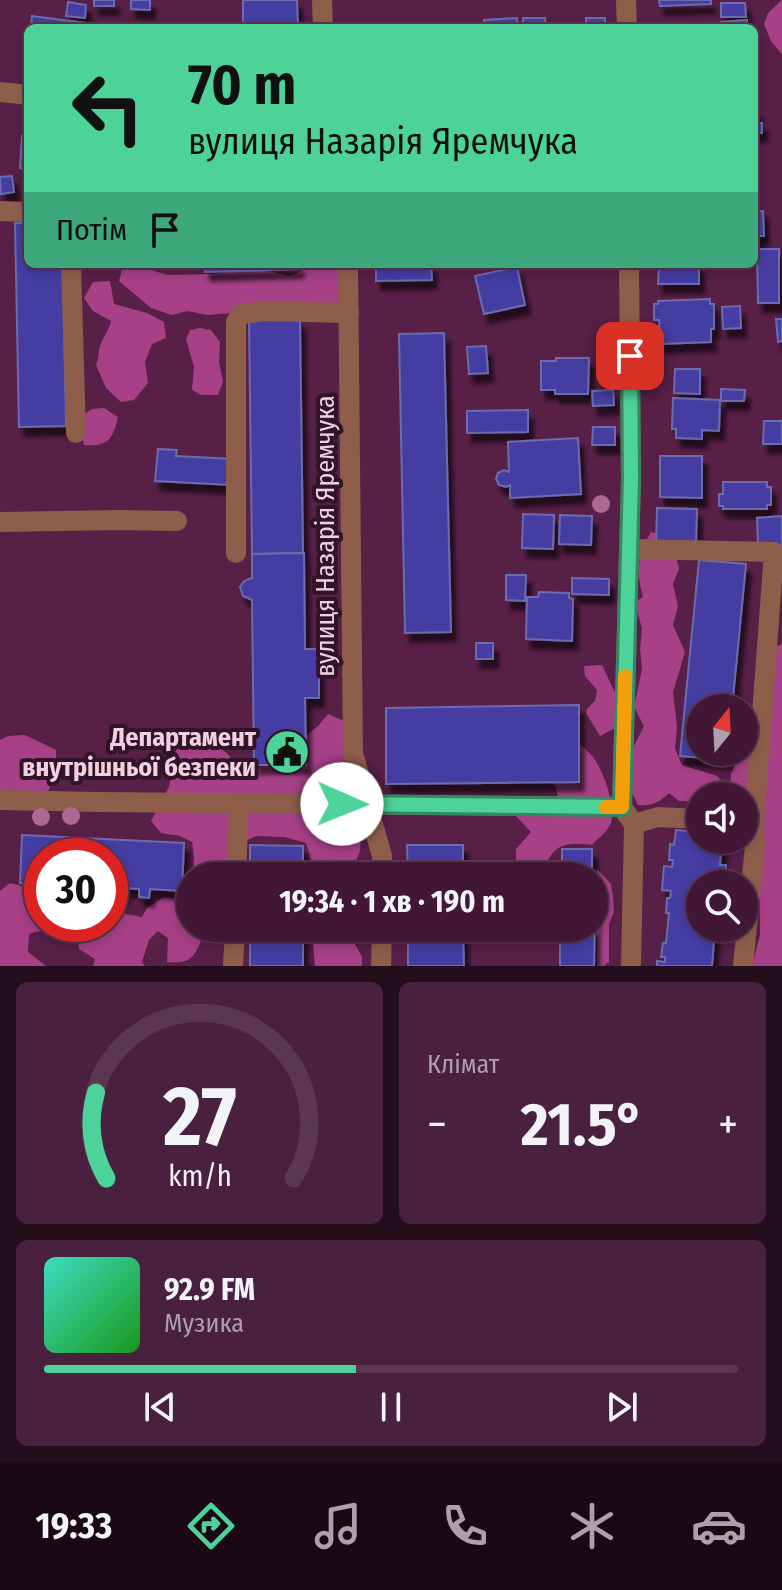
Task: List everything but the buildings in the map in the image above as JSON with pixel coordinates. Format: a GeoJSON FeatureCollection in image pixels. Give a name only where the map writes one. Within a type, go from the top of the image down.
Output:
{"type":"FeatureCollection","features":[{"type":"Feature","properties":{"kind":"street"},"geometry":{"type":"LineString","coordinates":[[322,0],[323,24]]}},
{"type":"Feature","properties":{"kind":"street"},"geometry":{"type":"LineString","coordinates":[[626,0],[627,24]]}},
{"type":"Feature","properties":{"kind":"street"},"geometry":{"type":"LineString","coordinates":[[0,92],[24,95]]}},
{"type":"Feature","properties":{"kind":"street"},"geometry":{"type":"LineString","coordinates":[[0,211],[24,212]]}},
{"type":"Feature","properties":{"kind":"street"},"geometry":{"type":"LineString","coordinates":[[71,268],[76,433]]}},
{"type":"Feature","properties":{"kind":"street","name":"вулиця Назарія Яремчука"},"geometry":{"type":"LineString","coordinates":[[348,268],[353,753],[382,862]]}},
{"type":"Feature","properties":{"kind":"street"},"geometry":{"type":"LineString","coordinates":[[629,268],[631,464],[622,807],[634,824],[631,966]]}},
{"type":"Feature","properties":{"kind":"street"},"geometry":{"type":"LineString","coordinates":[[236,553],[236,322],[241,314],[264,311],[349,313]]}},
{"type":"Feature","properties":{"kind":"street"},"geometry":{"type":"LineString","coordinates":[[0,522],[177,521]]}},
{"type":"Feature","properties":{"kind":"street"},"geometry":{"type":"LineString","coordinates":[[629,549],[774,552],[753,782]]}},
{"type":"Feature","properties":{"kind":"street"},"geometry":{"type":"LineString","coordinates":[[0,800],[622,807]]}},
{"type":"Feature","properties":{"kind":"street"},"geometry":{"type":"LineString","coordinates":[[237,862],[239,804]]}},
{"type":"Feature","properties":{"kind":"street"},"geometry":{"type":"LineString","coordinates":[[634,824],[658,817],[686,818]]}},
{"type":"Feature","properties":{"kind":"street"},"geometry":{"type":"LineString","coordinates":[[743,966],[754,854]]}},
{"type":"Feature","properties":{"kind":"street"},"geometry":{"type":"LineString","coordinates":[[233,966],[234,942]]}},
{"type":"Feature","properties":{"kind":"street"},"geometry":{"type":"LineString","coordinates":[[381,966],[382,942]]}},
{"type":"Feature","properties":{"kind":"shaded area"},"geometry":{"type":"Polygon","coordinates":[[[782,0],[782,54],[771,41],[764,24],[768,13],[782,0]]]}},
{"type":"Feature","properties":{"kind":"shaded area"},"geometry":{"type":"Polygon","coordinates":[[[338,268],[347,303],[208,315],[187,311],[172,315],[151,308],[119,281],[122,269],[147,269],[168,275],[259,269],[290,276],[304,270],[338,268]]]}},
{"type":"Feature","properties":{"kind":"shaded area"},"geometry":{"type":"Polygon","coordinates":[[[110,281],[114,304],[147,313],[164,322],[166,338],[152,344],[145,362],[148,383],[134,400],[121,402],[106,388],[96,365],[111,321],[93,311],[84,298],[93,282],[110,281]]]}},
{"type":"Feature","properties":{"kind":"shaded area"},"geometry":{"type":"Polygon","coordinates":[[[190,330],[211,330],[220,342],[219,362],[223,382],[218,395],[201,395],[192,390],[194,367],[186,339],[190,330]]]}},
{"type":"Feature","properties":{"kind":"shaded area"},"geometry":{"type":"Polygon","coordinates":[[[104,408],[118,417],[114,431],[104,443],[84,445],[81,432],[86,413],[104,408]]]}},
{"type":"Feature","properties":{"kind":"shaded area"},"geometry":{"type":"Polygon","coordinates":[[[651,532],[665,536],[675,552],[679,569],[673,584],[678,606],[673,625],[685,652],[673,692],[677,727],[675,749],[682,765],[717,776],[723,782],[686,782],[686,801],[679,801],[669,793],[655,803],[638,805],[629,787],[629,756],[644,726],[634,707],[642,669],[642,629],[635,602],[643,597],[639,563],[651,532]]]}},
{"type":"Feature","properties":{"kind":"shaded area"},"geometry":{"type":"Polygon","coordinates":[[[782,644],[782,966],[752,966],[760,935],[758,782],[731,782],[731,774],[734,766],[758,766],[758,704],[775,647],[782,644]]]}},
{"type":"Feature","properties":{"kind":"shaded area"},"geometry":{"type":"Polygon","coordinates":[[[602,665],[619,701],[617,727],[600,736],[586,713],[595,701],[597,690],[585,676],[584,666],[602,665]]]}},
{"type":"Feature","properties":{"kind":"shaded area"},"geometry":{"type":"Polygon","coordinates":[[[328,714],[344,721],[346,773],[353,788],[350,814],[361,832],[360,851],[355,862],[312,862],[306,843],[284,837],[256,836],[231,848],[228,862],[194,862],[192,842],[180,836],[161,833],[151,821],[169,787],[176,750],[194,741],[213,746],[229,756],[239,780],[254,777],[266,757],[298,742],[328,714]]]}},
{"type":"Feature","properties":{"kind":"shaded area"},"geometry":{"type":"Polygon","coordinates":[[[25,735],[56,750],[56,770],[48,792],[0,790],[0,740],[25,735]]]}},
{"type":"Feature","properties":{"kind":"shaded area"},"geometry":{"type":"Polygon","coordinates":[[[574,738],[593,757],[605,780],[612,809],[609,828],[592,845],[573,844],[559,848],[548,862],[516,862],[516,849],[531,832],[516,816],[526,800],[558,799],[556,787],[551,782],[574,738]]]}},
{"type":"Feature","properties":{"kind":"shaded area"},"geometry":{"type":"Polygon","coordinates":[[[608,881],[614,912],[609,924],[609,962],[597,966],[597,942],[608,942],[608,881]]]}},
{"type":"Feature","properties":{"kind":"shaded area"},"geometry":{"type":"Polygon","coordinates":[[[10,883],[24,886],[24,942],[29,942],[28,952],[46,966],[0,966],[0,891],[10,883]]]}},
{"type":"Feature","properties":{"kind":"shaded area"},"geometry":{"type":"Polygon","coordinates":[[[164,897],[176,899],[176,942],[201,942],[191,958],[167,962],[168,938],[158,931],[149,940],[142,962],[145,966],[93,966],[95,959],[79,949],[79,942],[128,942],[128,914],[142,917],[147,908],[164,897]]]}},
{"type":"Feature","properties":{"kind":"shaded area"},"geometry":{"type":"Polygon","coordinates":[[[313,942],[354,942],[362,957],[362,966],[315,966],[313,942]]]}},
{"type":"Feature","properties":{"kind":"slow traffic"},"geometry":{"type":"LineString","coordinates":[[606,807],[622,807],[625,676]]}},
{"type":"Feature","properties":{"kind":"place","name":"Департамент внутрішньої безпеки"},"geometry":{"type":"Point","coordinates":[287,752]}},
{"type":"Feature","properties":{"kind":"route"},"geometry":{"type":"LineString","coordinates":[[342,804],[622,807],[631,480],[630,356]]}}]}
